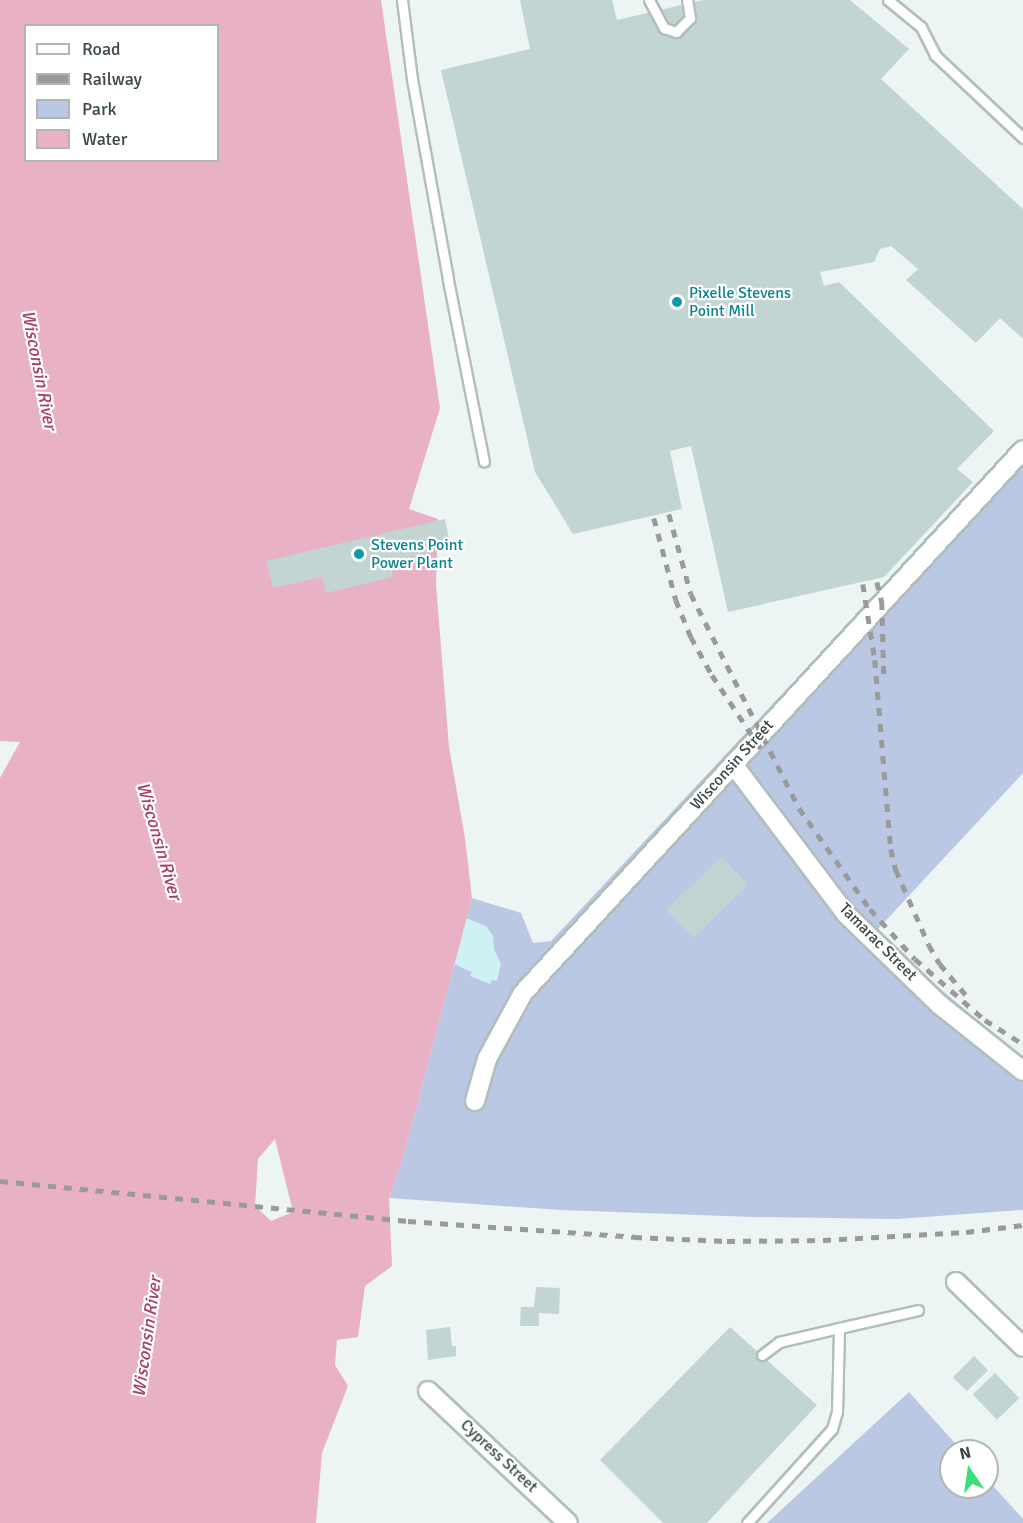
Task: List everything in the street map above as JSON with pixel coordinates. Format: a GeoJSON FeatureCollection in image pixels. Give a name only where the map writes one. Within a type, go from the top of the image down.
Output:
{"type":"FeatureCollection","features":[{"type":"Feature","properties":{"kind":"street","name":"Wisconsin Street"},"geometry":{"type":"LineString","coordinates":[[475,1101],[487,1059],[523,993],[1023,450]]}},
{"type":"Feature","properties":{"kind":"street","name":"Tamarac Street"},"geometry":{"type":"LineString","coordinates":[[733,764],[846,914],[940,1005],[1023,1071]]}},
{"type":"Feature","properties":{"kind":"street"},"geometry":{"type":"LineString","coordinates":[[956,1282],[1023,1347]]}},
{"type":"Feature","properties":{"kind":"street","name":"Cypress Street"},"geometry":{"type":"LineString","coordinates":[[428,1391],[568,1523]]}},
{"type":"Feature","properties":{"kind":"lane"},"geometry":{"type":"LineString","coordinates":[[402,0],[412,79],[484,460]]}},
{"type":"Feature","properties":{"kind":"lane"},"geometry":{"type":"LineString","coordinates":[[649,0],[664,28],[676,32],[690,18],[687,0]]}},
{"type":"Feature","properties":{"kind":"lane"},"geometry":{"type":"LineString","coordinates":[[888,0],[921,27],[935,55],[1023,138]]}},
{"type":"Feature","properties":{"kind":"lane"},"geometry":{"type":"LineString","coordinates":[[762,1355],[779,1342],[918,1310]]}},
{"type":"Feature","properties":{"kind":"lane"},"geometry":{"type":"LineString","coordinates":[[747,1523],[832,1429],[837,1412],[839,1328]]}},
{"type":"Feature","properties":{"kind":"green space"},"geometry":{"type":"Polygon","coordinates":[[[1020,440],[1023,443],[1023,773],[877,930],[912,965],[1023,1059],[1023,1210],[897,1219],[754,1217],[561,1210],[389,1198],[405,1151],[472,898],[521,913],[533,943],[551,941],[1020,440]]]}},
{"type":"Feature","properties":{"kind":"green space"},"geometry":{"type":"Polygon","coordinates":[[[909,1392],[951,1439],[939,1439],[939,1499],[999,1499],[999,1492],[1023,1519],[1023,1523],[767,1523],[909,1392]]]}},
{"type":"Feature","properties":{"kind":"sand"},"geometry":{"type":"Polygon","coordinates":[[[466,918],[486,926],[493,936],[494,949],[501,964],[497,981],[492,980],[490,984],[470,976],[472,972],[454,964],[466,918]]]}},
{"type":"Feature","properties":{"kind":"water","name":"Wisconsin River"},"geometry":{"type":"Polygon","coordinates":[[[0,0],[381,0],[440,408],[409,509],[438,519],[436,584],[449,747],[465,838],[472,898],[405,1151],[389,1198],[392,1266],[365,1286],[358,1337],[337,1340],[335,1365],[348,1386],[322,1453],[316,1523],[0,1523],[0,778],[20,742],[0,741],[0,0]],[[275,1139],[258,1159],[255,1206],[271,1221],[293,1212],[275,1139]]]}},
{"type":"Feature","properties":{"kind":"building","name":"Pixelle Stevens Point Mill"},"geometry":{"type":"Polygon","coordinates":[[[520,0],[612,0],[617,20],[703,0],[850,0],[909,49],[881,79],[1023,209],[1023,339],[1000,318],[976,343],[906,280],[918,269],[891,246],[880,249],[874,262],[820,272],[824,286],[839,282],[994,431],[957,469],[973,482],[884,577],[728,612],[691,446],[670,451],[682,509],[573,534],[535,472],[441,70],[530,49],[520,0]]]}},
{"type":"Feature","properties":{"kind":"building","name":"Stevens Point Power Plant"},"geometry":{"type":"Polygon","coordinates":[[[445,519],[451,548],[390,562],[393,577],[326,593],[322,577],[273,588],[266,561],[445,519]]]}},
{"type":"Feature","properties":{"kind":"building"},"geometry":{"type":"Polygon","coordinates":[[[721,857],[748,885],[693,938],[666,910],[721,857]]]}},
{"type":"Feature","properties":{"kind":"building"},"geometry":{"type":"Polygon","coordinates":[[[536,1287],[560,1288],[559,1314],[539,1313],[539,1326],[520,1326],[521,1307],[534,1307],[536,1287]]]}},
{"type":"Feature","properties":{"kind":"building"},"geometry":{"type":"Polygon","coordinates":[[[450,1327],[452,1346],[456,1346],[456,1356],[428,1360],[426,1330],[450,1327]]]}},
{"type":"Feature","properties":{"kind":"building"},"geometry":{"type":"Polygon","coordinates":[[[730,1327],[817,1405],[707,1523],[663,1523],[600,1460],[730,1327]]]}},
{"type":"Feature","properties":{"kind":"building"},"geometry":{"type":"Polygon","coordinates":[[[974,1356],[988,1370],[967,1391],[953,1377],[974,1356]]]}},
{"type":"Feature","properties":{"kind":"building"},"geometry":{"type":"Polygon","coordinates":[[[995,1373],[1019,1398],[997,1420],[973,1395],[995,1373]]]}},
{"type":"Feature","properties":{"kind":"railway"},"geometry":{"type":"LineString","coordinates":[[669,514],[691,594],[799,808],[870,909],[915,959],[985,1020],[1023,1044]]}},
{"type":"Feature","properties":{"kind":"railway"},"geometry":{"type":"LineString","coordinates":[[654,518],[676,600],[691,637],[712,675],[762,750]]}},
{"type":"Feature","properties":{"kind":"railway"},"geometry":{"type":"LineString","coordinates":[[877,582],[882,602],[884,677]]}},
{"type":"Feature","properties":{"kind":"railway"},"geometry":{"type":"LineString","coordinates":[[863,584],[875,660],[891,849],[896,870],[929,945],[940,964],[966,995]]}},
{"type":"Feature","properties":{"kind":"railway"},"geometry":{"type":"LineString","coordinates":[[0,1181],[408,1221],[634,1237],[727,1241],[823,1240],[966,1232],[1023,1225]]}},
{"type":"Feature","properties":{"kind":"place","name":"Pixelle Stevens Point Mill"},"geometry":{"type":"Point","coordinates":[677,302]}},
{"type":"Feature","properties":{"kind":"place","name":"Stevens Point Power Plant"},"geometry":{"type":"Point","coordinates":[359,554]}}]}
